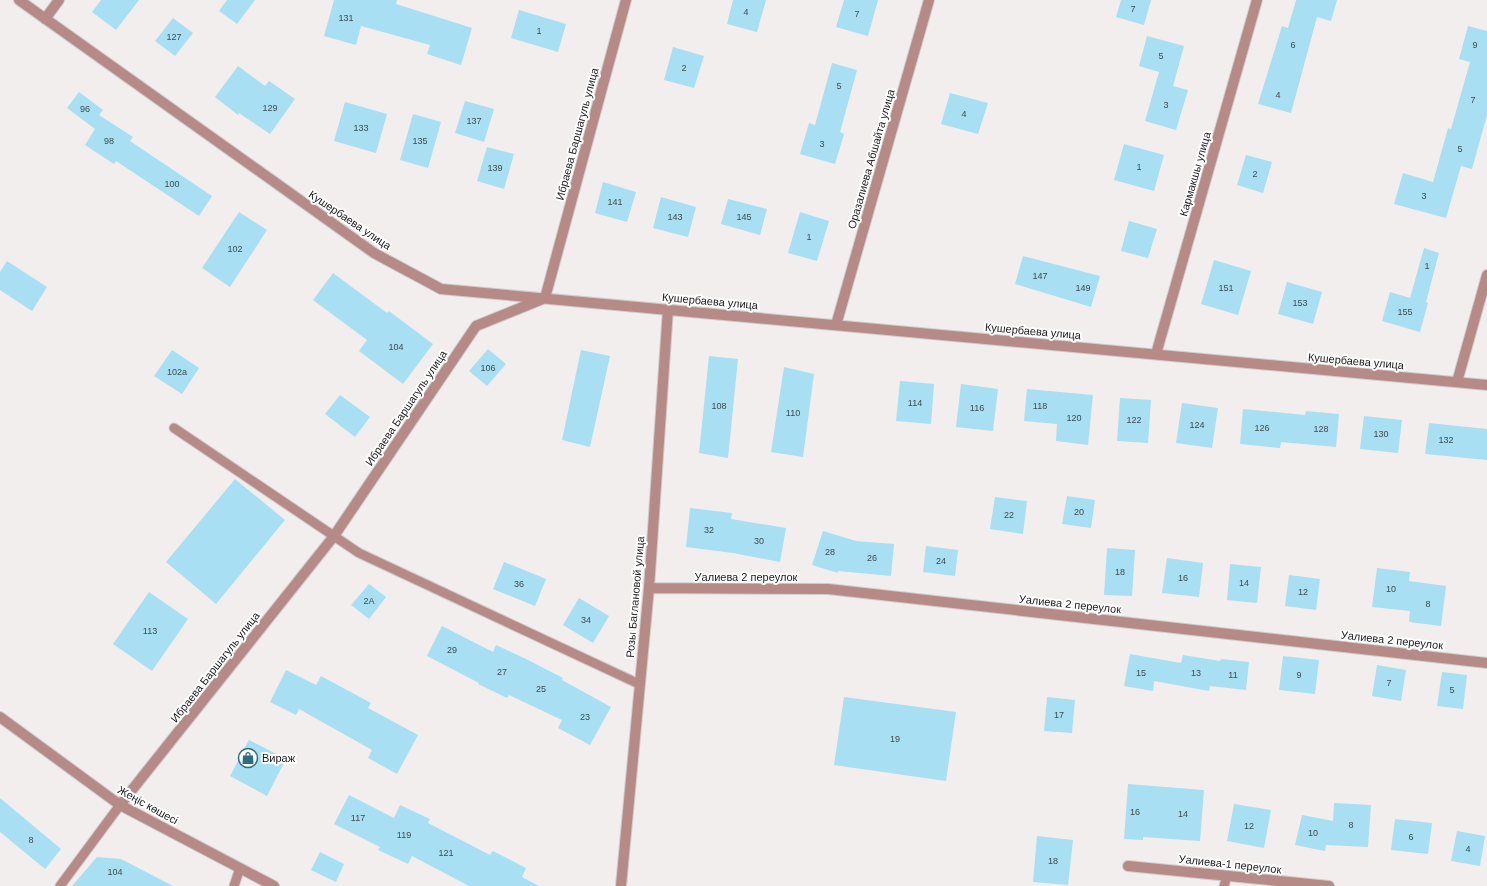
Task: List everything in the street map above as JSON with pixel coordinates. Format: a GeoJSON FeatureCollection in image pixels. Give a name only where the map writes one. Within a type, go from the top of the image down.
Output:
{"type":"FeatureCollection","features":[{"type":"Feature","properties":{"kind":"street","name":"Кушербаева улица"},"geometry":{"type":"LineString","coordinates":[[19,0],[374,253],[441,289],[1487,385]]}},
{"type":"Feature","properties":{"kind":"street"},"geometry":{"type":"LineString","coordinates":[[45,19],[59,0]]}},
{"type":"Feature","properties":{"kind":"street","name":"Ибраева Баршагуль улица"},"geometry":{"type":"LineString","coordinates":[[120,805],[334,536],[476,326],[545,298],[626,0]]}},
{"type":"Feature","properties":{"kind":"street","name":"Оразалиева Абшайта улица"},"geometry":{"type":"LineString","coordinates":[[836,325],[929,0]]}},
{"type":"Feature","properties":{"kind":"street","name":"Кармакшы улица"},"geometry":{"type":"LineString","coordinates":[[1156,354],[1257,0]]}},
{"type":"Feature","properties":{"kind":"street"},"geometry":{"type":"LineString","coordinates":[[1457,382],[1487,275]]}},
{"type":"Feature","properties":{"kind":"street","name":"Розы Баглановой улица"},"geometry":{"type":"LineString","coordinates":[[621,886],[649,588],[668,309]]}},
{"type":"Feature","properties":{"kind":"street","name":"Уалиева 2 переулок"},"geometry":{"type":"LineString","coordinates":[[649,588],[828,589],[1487,663]]}},
{"type":"Feature","properties":{"kind":"street","name":"Жеңіс көшесі"},"geometry":{"type":"LineString","coordinates":[[0,717],[120,805],[274,886]]}},
{"type":"Feature","properties":{"kind":"street","name":"Уалиева-1 переулок"},"geometry":{"type":"LineString","coordinates":[[1128,866],[1329,886]]}},
{"type":"Feature","properties":{"kind":"lane"},"geometry":{"type":"LineString","coordinates":[[174,428],[359,553],[639,684]]}},
{"type":"Feature","properties":{"kind":"lane"},"geometry":{"type":"LineString","coordinates":[[60,886],[120,805]]}},
{"type":"Feature","properties":{"kind":"lane"},"geometry":{"type":"LineString","coordinates":[[234,886],[240,868]]}},
{"type":"Feature","properties":{"kind":"lane"},"geometry":{"type":"LineString","coordinates":[[1224,886],[1227,876]]}},
{"type":"Feature","properties":{"kind":"building"},"geometry":{"type":"Polygon","coordinates":[[[101,0],[139,0],[116,30],[92,12],[101,0]]]}},
{"type":"Feature","properties":{"kind":"building"},"geometry":{"type":"Polygon","coordinates":[[[227,0],[255,0],[237,24],[219,11],[227,0]]]}},
{"type":"Feature","properties":{"kind":"building"},"geometry":{"type":"Polygon","coordinates":[[[334,0],[397,0],[396,4],[472,28],[461,65],[427,54],[430,45],[361,26],[356,45],[324,36],[334,0]]]}},
{"type":"Feature","properties":{"kind":"building"},"geometry":{"type":"Polygon","coordinates":[[[733,0],[766,0],[757,32],[727,24],[733,0]]]}},
{"type":"Feature","properties":{"kind":"building"},"geometry":{"type":"Polygon","coordinates":[[[844,0],[878,0],[868,36],[836,27],[844,0]]]}},
{"type":"Feature","properties":{"kind":"building"},"geometry":{"type":"Polygon","coordinates":[[[1121,0],[1151,0],[1144,25],[1116,17],[1121,0]]]}},
{"type":"Feature","properties":{"kind":"building"},"geometry":{"type":"Polygon","coordinates":[[[1296,0],[1337,0],[1331,21],[1317,17],[1291,113],[1258,104],[1282,26],[1288,28],[1296,0]]]}},
{"type":"Feature","properties":{"kind":"building"},"geometry":{"type":"Polygon","coordinates":[[[519,10],[566,24],[558,52],[511,38],[519,10]]]}},
{"type":"Feature","properties":{"kind":"building"},"geometry":{"type":"Polygon","coordinates":[[[173,18],[193,33],[175,56],[155,41],[173,18]]]}},
{"type":"Feature","properties":{"kind":"building"},"geometry":{"type":"Polygon","coordinates":[[[1468,26],[1487,31],[1487,115],[1472,169],[1461,166],[1446,218],[1394,204],[1403,173],[1433,182],[1448,128],[1451,129],[1470,62],[1459,59],[1468,26]]]}},
{"type":"Feature","properties":{"kind":"building"},"geometry":{"type":"Polygon","coordinates":[[[1147,36],[1184,46],[1173,86],[1188,90],[1176,130],[1145,121],[1159,72],[1139,66],[1147,36]]]}},
{"type":"Feature","properties":{"kind":"building"},"geometry":{"type":"Polygon","coordinates":[[[673,47],[704,56],[694,88],[664,80],[673,47]]]}},
{"type":"Feature","properties":{"kind":"building"},"geometry":{"type":"Polygon","coordinates":[[[832,63],[857,70],[840,132],[844,134],[835,164],[800,154],[809,123],[815,125],[832,63]]]}},
{"type":"Feature","properties":{"kind":"building"},"geometry":{"type":"Polygon","coordinates":[[[238,66],[265,86],[269,81],[295,99],[270,134],[239,113],[238,115],[215,97],[238,66]]]}},
{"type":"Feature","properties":{"kind":"building"},"geometry":{"type":"Polygon","coordinates":[[[79,92],[103,110],[99,115],[133,137],[130,141],[212,196],[199,216],[116,161],[114,164],[85,145],[95,129],[67,108],[79,92]]]}},
{"type":"Feature","properties":{"kind":"building"},"geometry":{"type":"Polygon","coordinates":[[[950,93],[988,103],[978,134],[941,124],[950,93]]]}},
{"type":"Feature","properties":{"kind":"building"},"geometry":{"type":"Polygon","coordinates":[[[465,101],[494,109],[484,142],[455,133],[465,101]]]}},
{"type":"Feature","properties":{"kind":"building"},"geometry":{"type":"Polygon","coordinates":[[[345,102],[387,114],[376,153],[334,141],[345,102]]]}},
{"type":"Feature","properties":{"kind":"building"},"geometry":{"type":"Polygon","coordinates":[[[413,114],[441,122],[428,168],[400,160],[413,114]]]}},
{"type":"Feature","properties":{"kind":"building"},"geometry":{"type":"Polygon","coordinates":[[[1124,144],[1164,155],[1154,191],[1114,180],[1124,144]]]}},
{"type":"Feature","properties":{"kind":"building"},"geometry":{"type":"Polygon","coordinates":[[[487,147],[514,154],[504,189],[477,181],[487,147]]]}},
{"type":"Feature","properties":{"kind":"building"},"geometry":{"type":"Polygon","coordinates":[[[1246,155],[1272,162],[1263,193],[1237,185],[1246,155]]]}},
{"type":"Feature","properties":{"kind":"building"},"geometry":{"type":"Polygon","coordinates":[[[603,182],[636,192],[627,222],[595,213],[603,182]]]}},
{"type":"Feature","properties":{"kind":"building"},"geometry":{"type":"Polygon","coordinates":[[[661,197],[696,207],[688,237],[653,228],[661,197]]]}},
{"type":"Feature","properties":{"kind":"building"},"geometry":{"type":"Polygon","coordinates":[[[728,199],[767,209],[760,235],[721,224],[728,199]]]}},
{"type":"Feature","properties":{"kind":"building"},"geometry":{"type":"Polygon","coordinates":[[[239,212],[267,230],[230,287],[202,268],[239,212]]]}},
{"type":"Feature","properties":{"kind":"building"},"geometry":{"type":"Polygon","coordinates":[[[800,212],[829,221],[817,261],[788,253],[800,212]]]}},
{"type":"Feature","properties":{"kind":"building"},"geometry":{"type":"Polygon","coordinates":[[[1129,221],[1157,229],[1148,258],[1121,251],[1129,221]]]}},
{"type":"Feature","properties":{"kind":"building"},"geometry":{"type":"Polygon","coordinates":[[[1424,248],[1439,253],[1420,332],[1382,321],[1390,292],[1410,298],[1424,248]]]}},
{"type":"Feature","properties":{"kind":"building"},"geometry":{"type":"Polygon","coordinates":[[[1023,256],[1100,276],[1091,307],[1015,284],[1023,256]]]}},
{"type":"Feature","properties":{"kind":"building"},"geometry":{"type":"Polygon","coordinates":[[[1214,260],[1251,271],[1238,315],[1201,304],[1214,260]]]}},
{"type":"Feature","properties":{"kind":"building"},"geometry":{"type":"Polygon","coordinates":[[[7,261],[47,287],[32,311],[0,290],[0,272],[7,261]]]}},
{"type":"Feature","properties":{"kind":"building"},"geometry":{"type":"Polygon","coordinates":[[[333,273],[387,313],[389,311],[433,344],[403,384],[359,351],[367,340],[313,300],[333,273]]]}},
{"type":"Feature","properties":{"kind":"building"},"geometry":{"type":"Polygon","coordinates":[[[1287,282],[1322,292],[1313,324],[1278,314],[1287,282]]]}},
{"type":"Feature","properties":{"kind":"building"},"geometry":{"type":"Polygon","coordinates":[[[488,349],[506,364],[487,386],[469,371],[488,349]]]}},
{"type":"Feature","properties":{"kind":"building"},"geometry":{"type":"Polygon","coordinates":[[[172,350],[199,368],[182,394],[154,376],[172,350]]]}},
{"type":"Feature","properties":{"kind":"building"},"geometry":{"type":"Polygon","coordinates":[[[581,350],[610,356],[590,447],[562,440],[581,350]]]}},
{"type":"Feature","properties":{"kind":"building"},"geometry":{"type":"Polygon","coordinates":[[[709,356],[738,359],[728,458],[699,453],[709,356]]]}},
{"type":"Feature","properties":{"kind":"building"},"geometry":{"type":"Polygon","coordinates":[[[784,367],[814,374],[803,457],[771,452],[784,367]]]}},
{"type":"Feature","properties":{"kind":"building"},"geometry":{"type":"Polygon","coordinates":[[[900,381],[934,384],[931,424],[896,421],[900,381]]]}},
{"type":"Feature","properties":{"kind":"building"},"geometry":{"type":"Polygon","coordinates":[[[961,384],[998,389],[993,431],[956,427],[961,384]]]}},
{"type":"Feature","properties":{"kind":"building"},"geometry":{"type":"Polygon","coordinates":[[[1027,389],[1093,395],[1088,445],[1056,441],[1057,424],[1024,421],[1027,389]]]}},
{"type":"Feature","properties":{"kind":"building"},"geometry":{"type":"Polygon","coordinates":[[[340,395],[370,417],[355,437],[325,414],[340,395]]]}},
{"type":"Feature","properties":{"kind":"building"},"geometry":{"type":"Polygon","coordinates":[[[1120,398],[1151,400],[1148,443],[1117,441],[1120,398]]]}},
{"type":"Feature","properties":{"kind":"building"},"geometry":{"type":"Polygon","coordinates":[[[1182,403],[1218,408],[1212,448],[1176,443],[1182,403]]]}},
{"type":"Feature","properties":{"kind":"building"},"geometry":{"type":"Polygon","coordinates":[[[1243,409],[1305,415],[1306,411],[1339,414],[1336,447],[1281,442],[1280,448],[1240,444],[1243,409]]]}},
{"type":"Feature","properties":{"kind":"building"},"geometry":{"type":"Polygon","coordinates":[[[1364,416],[1402,420],[1398,453],[1360,449],[1364,416]]]}},
{"type":"Feature","properties":{"kind":"building"},"geometry":{"type":"Polygon","coordinates":[[[1429,423],[1487,429],[1487,460],[1425,454],[1429,423]]]}},
{"type":"Feature","properties":{"kind":"building"},"geometry":{"type":"Polygon","coordinates":[[[235,479],[285,520],[216,604],[166,562],[235,479]]]}},
{"type":"Feature","properties":{"kind":"building"},"geometry":{"type":"Polygon","coordinates":[[[1067,496],[1095,500],[1091,528],[1062,524],[1067,496]]]}},
{"type":"Feature","properties":{"kind":"building"},"geometry":{"type":"Polygon","coordinates":[[[995,497],[1027,501],[1023,534],[990,529],[995,497]]]}},
{"type":"Feature","properties":{"kind":"building"},"geometry":{"type":"Polygon","coordinates":[[[690,508],[732,513],[731,519],[786,528],[780,562],[733,553],[686,547],[690,508]]]}},
{"type":"Feature","properties":{"kind":"building"},"geometry":{"type":"Polygon","coordinates":[[[823,531],[856,541],[894,544],[891,576],[838,571],[838,573],[812,565],[823,531]]]}},
{"type":"Feature","properties":{"kind":"building"},"geometry":{"type":"Polygon","coordinates":[[[926,546],[958,550],[955,576],[923,572],[926,546]]]}},
{"type":"Feature","properties":{"kind":"building"},"geometry":{"type":"Polygon","coordinates":[[[1107,548],[1135,550],[1132,596],[1104,595],[1107,548]]]}},
{"type":"Feature","properties":{"kind":"building"},"geometry":{"type":"Polygon","coordinates":[[[1167,558],[1203,563],[1199,597],[1162,593],[1167,558]]]}},
{"type":"Feature","properties":{"kind":"building"},"geometry":{"type":"Polygon","coordinates":[[[504,562],[546,579],[535,606],[493,589],[504,562]]]}},
{"type":"Feature","properties":{"kind":"building"},"geometry":{"type":"Polygon","coordinates":[[[1230,564],[1261,567],[1257,603],[1227,600],[1230,564]]]}},
{"type":"Feature","properties":{"kind":"building"},"geometry":{"type":"Polygon","coordinates":[[[1377,568],[1410,572],[1409,581],[1446,586],[1441,626],[1409,622],[1410,611],[1372,607],[1377,568]]]}},
{"type":"Feature","properties":{"kind":"building"},"geometry":{"type":"Polygon","coordinates":[[[1289,575],[1320,579],[1316,610],[1285,606],[1289,575]]]}},
{"type":"Feature","properties":{"kind":"building"},"geometry":{"type":"Polygon","coordinates":[[[369,584],[386,597],[369,619],[351,605],[369,584]]]}},
{"type":"Feature","properties":{"kind":"building"},"geometry":{"type":"Polygon","coordinates":[[[149,592],[188,619],[152,671],[113,644],[149,592]]]}},
{"type":"Feature","properties":{"kind":"building"},"geometry":{"type":"Polygon","coordinates":[[[579,598],[609,616],[593,643],[563,625],[579,598]]]}},
{"type":"Feature","properties":{"kind":"building"},"geometry":{"type":"Polygon","coordinates":[[[442,626],[493,652],[496,645],[526,659],[563,678],[562,680],[611,707],[590,745],[558,728],[562,720],[509,695],[507,698],[427,656],[442,626]]]}},
{"type":"Feature","properties":{"kind":"building"},"geometry":{"type":"Polygon","coordinates":[[[1130,654],[1181,663],[1183,655],[1220,661],[1221,659],[1249,662],[1246,690],[1210,686],[1209,691],[1154,681],[1153,691],[1124,686],[1130,654]]]}},
{"type":"Feature","properties":{"kind":"building"},"geometry":{"type":"Polygon","coordinates":[[[1283,656],[1319,660],[1315,694],[1279,690],[1283,656]]]}},
{"type":"Feature","properties":{"kind":"building"},"geometry":{"type":"Polygon","coordinates":[[[1377,665],[1406,670],[1401,701],[1372,696],[1377,665]]]}},
{"type":"Feature","properties":{"kind":"building"},"geometry":{"type":"Polygon","coordinates":[[[286,670],[316,685],[321,676],[371,703],[368,708],[418,735],[397,774],[368,758],[372,750],[299,709],[296,715],[270,702],[286,670]]]}},
{"type":"Feature","properties":{"kind":"building"},"geometry":{"type":"Polygon","coordinates":[[[1442,672],[1467,675],[1463,709],[1437,706],[1442,672]]]}},
{"type":"Feature","properties":{"kind":"building"},"geometry":{"type":"Polygon","coordinates":[[[844,697],[956,712],[946,781],[834,765],[844,697]]]}},
{"type":"Feature","properties":{"kind":"building"},"geometry":{"type":"Polygon","coordinates":[[[1047,697],[1075,700],[1072,733],[1044,731],[1047,697]]]}},
{"type":"Feature","properties":{"kind":"building"},"geometry":{"type":"Polygon","coordinates":[[[249,740],[286,759],[267,796],[230,776],[249,740]]]}},
{"type":"Feature","properties":{"kind":"building"},"geometry":{"type":"Polygon","coordinates":[[[1128,784],[1204,790],[1200,841],[1143,837],[1143,840],[1124,839],[1128,784]]]}},
{"type":"Feature","properties":{"kind":"building"},"geometry":{"type":"Polygon","coordinates":[[[349,795],[394,818],[400,805],[430,819],[428,823],[490,855],[493,851],[526,868],[522,877],[539,886],[469,886],[412,856],[408,864],[378,850],[380,847],[334,824],[349,795]]]}},
{"type":"Feature","properties":{"kind":"building"},"geometry":{"type":"Polygon","coordinates":[[[0,798],[61,849],[45,869],[0,832],[0,798]]]}},
{"type":"Feature","properties":{"kind":"building"},"geometry":{"type":"Polygon","coordinates":[[[1334,803],[1371,805],[1368,847],[1326,845],[1325,851],[1295,845],[1302,815],[1333,821],[1334,803]]]}},
{"type":"Feature","properties":{"kind":"building"},"geometry":{"type":"Polygon","coordinates":[[[1234,804],[1271,810],[1264,848],[1227,841],[1234,804]]]}},
{"type":"Feature","properties":{"kind":"building"},"geometry":{"type":"Polygon","coordinates":[[[1395,819],[1432,823],[1428,854],[1391,850],[1395,819]]]}},
{"type":"Feature","properties":{"kind":"building"},"geometry":{"type":"Polygon","coordinates":[[[1457,831],[1485,836],[1480,866],[1451,861],[1457,831]]]}},
{"type":"Feature","properties":{"kind":"building"},"geometry":{"type":"Polygon","coordinates":[[[1037,836],[1073,840],[1068,885],[1033,882],[1037,836]]]}},
{"type":"Feature","properties":{"kind":"building"},"geometry":{"type":"Polygon","coordinates":[[[320,852],[344,864],[336,882],[311,870],[320,852]]]}},
{"type":"Feature","properties":{"kind":"building"},"geometry":{"type":"Polygon","coordinates":[[[97,857],[121,859],[173,886],[72,886],[97,857]]]}},
{"type":"Feature","properties":{"kind":"place","name":"Вираж"},"geometry":{"type":"Point","coordinates":[248,758]}}]}
